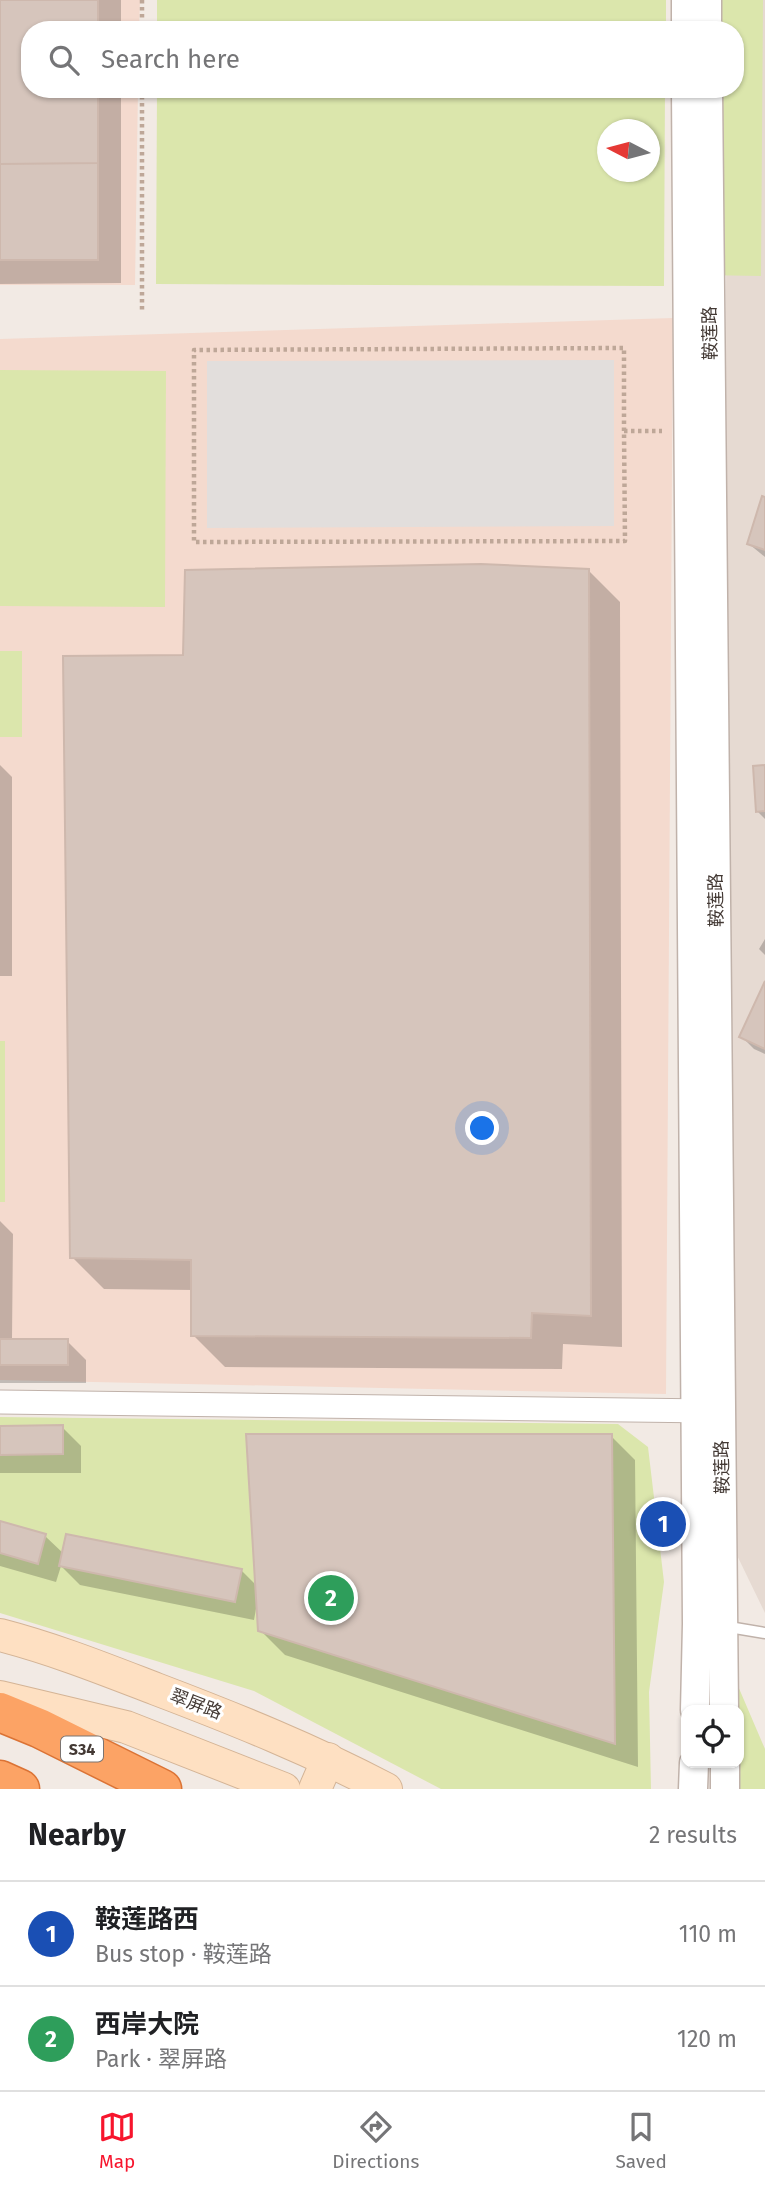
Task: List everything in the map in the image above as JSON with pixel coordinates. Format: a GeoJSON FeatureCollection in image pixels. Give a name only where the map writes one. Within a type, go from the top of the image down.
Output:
{"type":"FeatureCollection","features":[{"type":"Feature","properties":{"kind":"highway","name":"S34"},"geometry":{"type":"LineString","coordinates":[[0,1712],[39,1728],[162,1789]]}},
{"type":"Feature","properties":{"kind":"highway"},"geometry":{"type":"LineString","coordinates":[[0,1780],[20,1789]]}},
{"type":"Feature","properties":{"kind":"main road","name":"翠屏路"},"geometry":{"type":"LineString","coordinates":[[0,1635],[58,1652],[245,1723],[328,1759],[386,1789]]}},
{"type":"Feature","properties":{"kind":"main road"},"geometry":{"type":"LineString","coordinates":[[0,1697],[126,1727],[284,1789]]}},
{"type":"Feature","properties":{"kind":"main road"},"geometry":{"type":"LineString","coordinates":[[315,1789],[328,1759]]}},
{"type":"Feature","properties":{"kind":"street"},"geometry":{"type":"LineString","coordinates":[[686,0],[686,21]]}},
{"type":"Feature","properties":{"kind":"street"},"geometry":{"type":"LineString","coordinates":[[707,0],[707,21]]}},
{"type":"Feature","properties":{"kind":"street","name":"鞍莲路"},"geometry":{"type":"LineString","coordinates":[[686,98],[688,430],[708,1411],[723,1626],[724,1705]]}},
{"type":"Feature","properties":{"kind":"street","name":"鞍莲路"},"geometry":{"type":"LineString","coordinates":[[695,1705],[708,1411],[708,98]]}},
{"type":"Feature","properties":{"kind":"street"},"geometry":{"type":"LineString","coordinates":[[0,1402],[708,1411]]}},
{"type":"Feature","properties":{"kind":"street"},"geometry":{"type":"LineString","coordinates":[[724,1768],[725,1789]]}},
{"type":"Feature","properties":{"kind":"lane"},"geometry":{"type":"LineString","coordinates":[[723,1626],[765,1633]]}},
{"type":"Feature","properties":{"kind":"path"},"geometry":{"type":"LineString","coordinates":[[142,0],[142,21]]}},
{"type":"Feature","properties":{"kind":"path"},"geometry":{"type":"LineString","coordinates":[[142,98],[142,313]]}},
{"type":"Feature","properties":{"kind":"path"},"geometry":{"type":"LineString","coordinates":[[624,348],[624,431],[625,541],[194,542],[194,350],[624,348]]}},
{"type":"Feature","properties":{"kind":"path"},"geometry":{"type":"LineString","coordinates":[[624,431],[688,430]]}},
{"type":"Feature","properties":{"kind":"shaded area"},"geometry":{"type":"Polygon","coordinates":[[[0,0],[140,0],[139,21],[21,21],[21,98],[138,98],[135,285],[0,285],[0,0]]]}},
{"type":"Feature","properties":{"kind":"shaded area"},"geometry":{"type":"Polygon","coordinates":[[[729,0],[765,0],[765,1613],[732,1545],[726,293],[728,98],[744,98],[744,21],[733,21],[729,0]]]}},
{"type":"Feature","properties":{"kind":"shaded area"},"geometry":{"type":"Polygon","coordinates":[[[673,318],[666,1394],[0,1380],[0,339],[673,318]]]}},
{"type":"Feature","properties":{"kind":"shaded area"},"geometry":{"type":"Polygon","coordinates":[[[614,360],[614,526],[207,528],[207,361],[614,360]]]}},
{"type":"Feature","properties":{"kind":"green space"},"geometry":{"type":"Polygon","coordinates":[[[157,0],[666,0],[666,21],[157,21],[157,0]]]}},
{"type":"Feature","properties":{"kind":"green space"},"geometry":{"type":"Polygon","coordinates":[[[704,0],[763,0],[761,276],[702,275],[704,98],[744,98],[744,21],[704,21],[704,0]]]}},
{"type":"Feature","properties":{"kind":"green space"},"geometry":{"type":"Polygon","coordinates":[[[157,98],[665,98],[664,286],[156,284],[157,98]]]}},
{"type":"Feature","properties":{"kind":"green space"},"geometry":{"type":"Polygon","coordinates":[[[0,370],[166,371],[165,607],[0,606],[0,370]]]}},
{"type":"Feature","properties":{"kind":"green space"},"geometry":{"type":"Polygon","coordinates":[[[0,651],[22,651],[22,737],[0,737],[0,651]]]}},
{"type":"Feature","properties":{"kind":"green space"},"geometry":{"type":"Polygon","coordinates":[[[0,1041],[5,1041],[5,1202],[0,1202],[0,1041]]]}},
{"type":"Feature","properties":{"kind":"green space"},"geometry":{"type":"Polygon","coordinates":[[[0,1417],[618,1424],[648,1447],[664,1582],[649,1692],[651,1789],[441,1789],[254,1691],[0,1613],[0,1417]]]}},
{"type":"Feature","properties":{"kind":"green space"},"geometry":{"type":"Polygon","coordinates":[[[720,1644],[765,1749],[765,1789],[724,1789],[736,1768],[744,1768],[744,1705],[722,1705],[720,1644]]]}},
{"type":"Feature","properties":{"kind":"building"},"geometry":{"type":"Polygon","coordinates":[[[0,0],[98,0],[98,21],[21,21],[21,98],[98,98],[98,260],[0,260],[0,0]]]}},
{"type":"Feature","properties":{"kind":"building"},"geometry":{"type":"Polygon","coordinates":[[[0,0],[98,0],[98,21],[21,21],[21,98],[98,98],[98,163],[0,164],[0,0]]]}},
{"type":"Feature","properties":{"kind":"building"},"geometry":{"type":"Polygon","coordinates":[[[762,496],[765,497],[765,550],[747,544],[762,496]]]}},
{"type":"Feature","properties":{"kind":"building"},"geometry":{"type":"Polygon","coordinates":[[[481,564],[589,569],[591,1316],[532,1313],[531,1338],[191,1336],[191,1260],[70,1258],[63,656],[183,655],[185,570],[481,564]]]}},
{"type":"Feature","properties":{"kind":"building"},"geometry":{"type":"Polygon","coordinates":[[[765,765],[765,811],[756,812],[753,766],[765,765]]]}},
{"type":"Feature","properties":{"kind":"building"},"geometry":{"type":"Polygon","coordinates":[[[765,981],[765,1049],[739,1037],[765,981]]]}},
{"type":"Feature","properties":{"kind":"building"},"geometry":{"type":"Polygon","coordinates":[[[0,1339],[68,1339],[68,1365],[0,1365],[0,1339]]]}},
{"type":"Feature","properties":{"kind":"building"},"geometry":{"type":"Polygon","coordinates":[[[63,1425],[63,1454],[0,1455],[0,1426],[63,1425]]]}},
{"type":"Feature","properties":{"kind":"building"},"geometry":{"type":"Polygon","coordinates":[[[246,1434],[612,1434],[615,1744],[258,1631],[246,1434]]]}},
{"type":"Feature","properties":{"kind":"building"},"geometry":{"type":"Polygon","coordinates":[[[0,1521],[46,1534],[38,1564],[0,1553],[0,1521]]]}},
{"type":"Feature","properties":{"kind":"building"},"geometry":{"type":"Polygon","coordinates":[[[66,1534],[242,1569],[235,1602],[59,1566],[66,1534]]]}},
{"type":"Feature","properties":{"kind":"place","name":"鞍莲路西"},"geometry":{"type":"Point","coordinates":[663,1524]}},
{"type":"Feature","properties":{"kind":"place","name":"西岸大院"},"geometry":{"type":"Point","coordinates":[331,1598]}}]}
